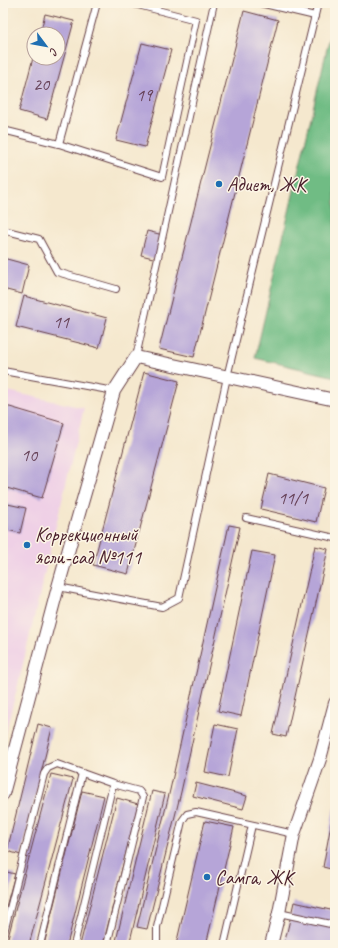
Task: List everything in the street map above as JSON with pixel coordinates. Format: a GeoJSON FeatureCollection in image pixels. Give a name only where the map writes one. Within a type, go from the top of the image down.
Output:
{"type":"FeatureCollection","features":[{"type":"Feature","properties":{"kind":"street"},"geometry":{"type":"LineString","coordinates":[[3,794],[58,587],[114,392],[136,357],[335,400]]}},
{"type":"Feature","properties":{"kind":"street"},"geometry":{"type":"LineString","coordinates":[[271,945],[279,913],[294,834],[320,759],[335,703]]}},
{"type":"Feature","properties":{"kind":"lane"},"geometry":{"type":"LineString","coordinates":[[59,144],[97,3]]}},
{"type":"Feature","properties":{"kind":"lane"},"geometry":{"type":"LineString","coordinates":[[3,130],[59,144],[162,178],[196,20],[130,3]]}},
{"type":"Feature","properties":{"kind":"lane"},"geometry":{"type":"LineString","coordinates":[[136,357],[214,3]]}},
{"type":"Feature","properties":{"kind":"lane"},"geometry":{"type":"LineString","coordinates":[[260,3],[315,16]]}},
{"type":"Feature","properties":{"kind":"lane"},"geometry":{"type":"LineString","coordinates":[[58,587],[162,607],[179,598],[227,377],[318,3]]}},
{"type":"Feature","properties":{"kind":"lane"},"geometry":{"type":"LineString","coordinates":[[3,230],[39,239],[57,272],[116,289]]}},
{"type":"Feature","properties":{"kind":"lane"},"geometry":{"type":"LineString","coordinates":[[3,371],[114,392]]}},
{"type":"Feature","properties":{"kind":"lane"},"geometry":{"type":"LineString","coordinates":[[246,518],[335,538]]}},
{"type":"Feature","properties":{"kind":"lane"},"geometry":{"type":"LineString","coordinates":[[3,936],[44,774],[48,768],[57,764],[113,784],[139,791],[143,797],[107,945]]}},
{"type":"Feature","properties":{"kind":"lane"},"geometry":{"type":"LineString","coordinates":[[40,945],[82,773]]}},
{"type":"Feature","properties":{"kind":"lane"},"geometry":{"type":"LineString","coordinates":[[74,945],[113,784]]}},
{"type":"Feature","properties":{"kind":"lane"},"geometry":{"type":"LineString","coordinates":[[158,945],[157,927],[182,821],[188,814],[196,812],[294,834]]}},
{"type":"Feature","properties":{"kind":"lane"},"geometry":{"type":"LineString","coordinates":[[224,945],[252,825]]}},
{"type":"Feature","properties":{"kind":"lane"},"geometry":{"type":"LineString","coordinates":[[279,913],[335,925]]}},
{"type":"Feature","properties":{"kind":"shaded area","name":"Коррекционный ясли-сад №111"},"geometry":{"type":"Polygon","coordinates":[[[3,390],[84,408],[18,685],[3,741],[3,390]]]}},
{"type":"Feature","properties":{"kind":"green space"},"geometry":{"type":"Polygon","coordinates":[[[335,14],[335,377],[255,358],[335,14]]]}},
{"type":"Feature","properties":{"kind":"building","name":"Адиет, ЖК"},"geometry":{"type":"Polygon","coordinates":[[[244,11],[278,20],[194,357],[159,349],[244,11]]]}},
{"type":"Feature","properties":{"kind":"building"},"geometry":{"type":"Polygon","coordinates":[[[45,14],[74,21],[66,50],[66,26],[42,26],[45,14]]]}},
{"type":"Feature","properties":{"kind":"building"},"geometry":{"type":"Polygon","coordinates":[[[142,43],[171,50],[145,147],[116,140],[142,43]]]}},
{"type":"Feature","properties":{"kind":"building"},"geometry":{"type":"Polygon","coordinates":[[[31,66],[62,66],[47,119],[19,111],[31,66]]]}},
{"type":"Feature","properties":{"kind":"building"},"geometry":{"type":"Polygon","coordinates":[[[147,231],[163,235],[157,259],[141,255],[147,231]]]}},
{"type":"Feature","properties":{"kind":"building"},"geometry":{"type":"Polygon","coordinates":[[[3,258],[29,265],[22,294],[3,289],[3,258]]]}},
{"type":"Feature","properties":{"kind":"building"},"geometry":{"type":"Polygon","coordinates":[[[24,296],[107,318],[99,348],[16,327],[24,296]]]}},
{"type":"Feature","properties":{"kind":"building"},"geometry":{"type":"Polygon","coordinates":[[[144,372],[179,381],[128,574],[93,565],[144,372]]]}},
{"type":"Feature","properties":{"kind":"building"},"geometry":{"type":"Polygon","coordinates":[[[3,405],[64,423],[42,498],[3,487],[3,405]]]}},
{"type":"Feature","properties":{"kind":"building"},"geometry":{"type":"Polygon","coordinates":[[[269,474],[324,488],[316,522],[261,509],[269,474]]]}},
{"type":"Feature","properties":{"kind":"building"},"geometry":{"type":"Polygon","coordinates":[[[3,503],[26,508],[20,533],[3,529],[3,503]]]}},
{"type":"Feature","properties":{"kind":"building"},"geometry":{"type":"Polygon","coordinates":[[[229,525],[240,527],[181,792],[147,929],[137,927],[170,790],[229,525]]]}},
{"type":"Feature","properties":{"kind":"building"},"geometry":{"type":"Polygon","coordinates":[[[315,546],[328,549],[286,737],[273,734],[315,546]]]}},
{"type":"Feature","properties":{"kind":"building"},"geometry":{"type":"Polygon","coordinates":[[[252,551],[275,555],[241,716],[218,711],[252,551]]]}},
{"type":"Feature","properties":{"kind":"building"},"geometry":{"type":"Polygon","coordinates":[[[38,724],[52,728],[21,855],[7,851],[38,724]]]}},
{"type":"Feature","properties":{"kind":"building"},"geometry":{"type":"Polygon","coordinates":[[[215,724],[238,729],[228,777],[205,772],[215,724]]]}},
{"type":"Feature","properties":{"kind":"building"},"geometry":{"type":"Polygon","coordinates":[[[51,774],[73,779],[29,945],[6,945],[51,774]]]}},
{"type":"Feature","properties":{"kind":"building"},"geometry":{"type":"Polygon","coordinates":[[[196,783],[247,796],[243,809],[193,796],[196,783]]]}},
{"type":"Feature","properties":{"kind":"building"},"geometry":{"type":"Polygon","coordinates":[[[82,791],[104,796],[67,945],[44,945],[82,791]]]}},
{"type":"Feature","properties":{"kind":"building"},"geometry":{"type":"Polygon","coordinates":[[[152,791],[165,794],[129,945],[115,945],[152,791]]]}},
{"type":"Feature","properties":{"kind":"building"},"geometry":{"type":"Polygon","coordinates":[[[117,798],[138,804],[103,945],[80,945],[117,798]]]}},
{"type":"Feature","properties":{"kind":"building"},"geometry":{"type":"Polygon","coordinates":[[[335,808],[335,870],[323,867],[335,808]]]}},
{"type":"Feature","properties":{"kind":"building","name":"Самга, ЖК"},"geometry":{"type":"Polygon","coordinates":[[[205,821],[234,827],[206,945],[176,945],[205,821]]]}},
{"type":"Feature","properties":{"kind":"building"},"geometry":{"type":"Polygon","coordinates":[[[3,871],[15,874],[3,918],[3,871]]]}},
{"type":"Feature","properties":{"kind":"building"},"geometry":{"type":"Polygon","coordinates":[[[294,902],[335,911],[335,945],[284,945],[294,902]]]}},
{"type":"Feature","properties":{"kind":"place","name":"Адиет, ЖК"},"geometry":{"type":"Point","coordinates":[219,184]}},
{"type":"Feature","properties":{"kind":"place","name":"Коррекционный ясли-сад №111"},"geometry":{"type":"Point","coordinates":[27,545]}},
{"type":"Feature","properties":{"kind":"place","name":"Самга, ЖК"},"geometry":{"type":"Point","coordinates":[207,877]}}]}
